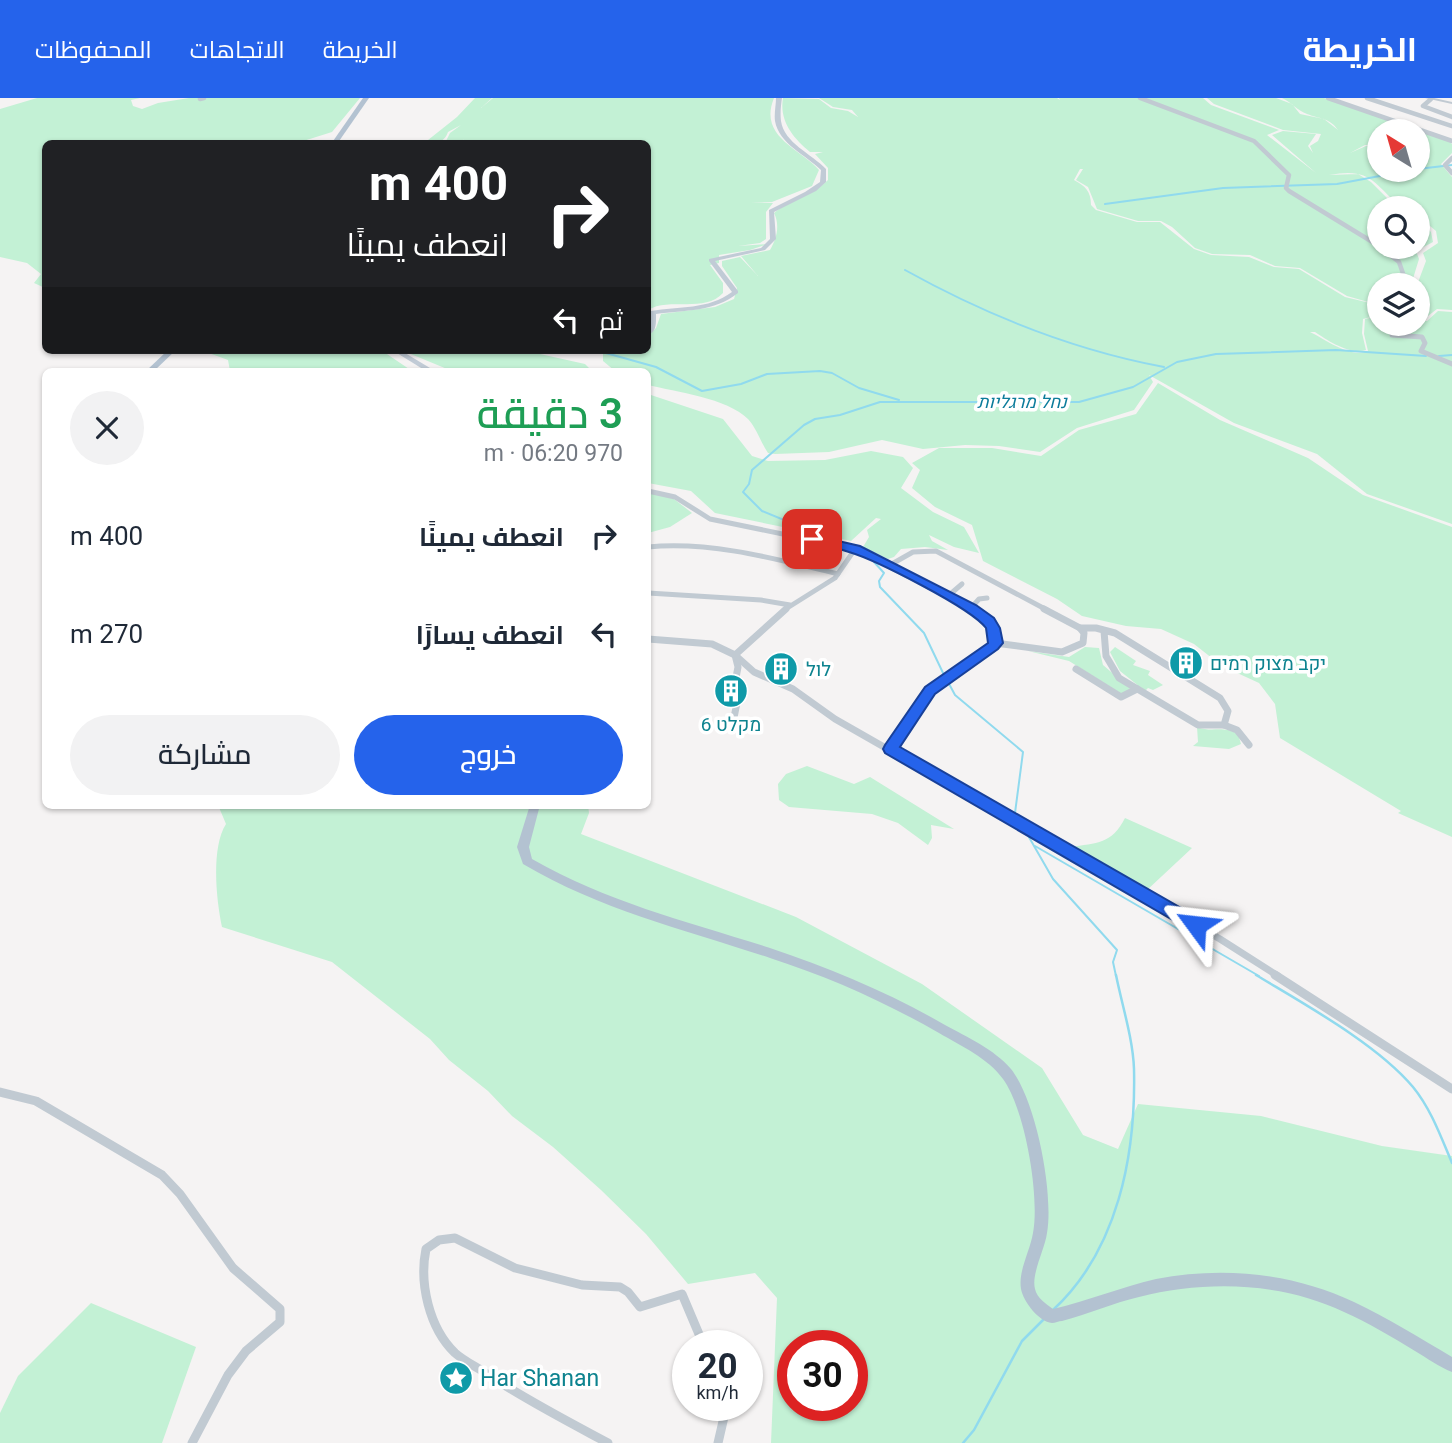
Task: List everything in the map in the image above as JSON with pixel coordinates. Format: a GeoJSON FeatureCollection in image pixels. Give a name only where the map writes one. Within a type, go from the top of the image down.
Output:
{"type":"FeatureCollection","features":[{"type":"Feature","properties":{"kind":"main road"},"geometry":{"type":"LineString","coordinates":[[337,140],[366,98]]}},
{"type":"Feature","properties":{"kind":"main road"},"geometry":{"type":"LineString","coordinates":[[651,330],[653,312],[693,309],[726,302],[736,292],[711,260],[763,249],[773,239],[771,211],[785,201],[816,189],[823,182],[824,170],[816,160],[787,138],[778,123],[779,98]]}},
{"type":"Feature","properties":{"kind":"main road"},"geometry":{"type":"LineString","coordinates":[[153,368],[168,354]]}},
{"type":"Feature","properties":{"kind":"main road"},"geometry":{"type":"LineString","coordinates":[[402,354],[426,368]]}},
{"type":"Feature","properties":{"kind":"main road"},"geometry":{"type":"LineString","coordinates":[[534,809],[523,847],[527,861],[546,873],[647,916],[771,953],[919,1015],[981,1053],[1008,1074],[1026,1112],[1041,1196],[1041,1228],[1027,1286],[1032,1302],[1051,1316],[1140,1290],[1196,1281],[1248,1281],[1309,1290],[1362,1313],[1452,1365]]}},
{"type":"Feature","properties":{"kind":"street"},"geometry":{"type":"LineString","coordinates":[[1140,98],[1254,141],[1284,167],[1289,175],[1286,188],[1289,191],[1367,238]]}},
{"type":"Feature","properties":{"kind":"street"},"geometry":{"type":"LineString","coordinates":[[1328,98],[1452,141]]}},
{"type":"Feature","properties":{"kind":"street"},"geometry":{"type":"LineString","coordinates":[[1367,98],[1452,126]]}},
{"type":"Feature","properties":{"kind":"street"},"geometry":{"type":"LineString","coordinates":[[1452,103],[1429,99],[1423,106],[1452,117]]}},
{"type":"Feature","properties":{"kind":"street"},"geometry":{"type":"LineString","coordinates":[[1452,158],[1445,165],[1452,173]]}},
{"type":"Feature","properties":{"kind":"street"},"geometry":{"type":"LineString","coordinates":[[1407,336],[1422,337],[1425,343],[1421,351],[1452,364]]}},
{"type":"Feature","properties":{"kind":"street"},"geometry":{"type":"LineString","coordinates":[[651,492],[675,497],[710,519],[855,549],[971,608],[989,621],[995,633],[995,643]]}},
{"type":"Feature","properties":{"kind":"street"},"geometry":{"type":"LineString","coordinates":[[651,548],[671,545],[758,554],[838,574]]}},
{"type":"Feature","properties":{"kind":"street"},"geometry":{"type":"LineString","coordinates":[[735,655],[790,606],[829,583],[855,549]]}},
{"type":"Feature","properties":{"kind":"street"},"geometry":{"type":"LineString","coordinates":[[890,565],[913,552],[936,551],[1080,628],[1115,633],[1220,698],[1227,706],[1229,714],[1224,725]]}},
{"type":"Feature","properties":{"kind":"street"},"geometry":{"type":"LineString","coordinates":[[948,596],[962,584]]}},
{"type":"Feature","properties":{"kind":"street"},"geometry":{"type":"LineString","coordinates":[[651,593],[761,600],[790,606]]}},
{"type":"Feature","properties":{"kind":"street"},"geometry":{"type":"LineString","coordinates":[[971,608],[979,599],[987,598]]}},
{"type":"Feature","properties":{"kind":"street"},"geometry":{"type":"LineString","coordinates":[[891,749],[930,690],[995,643],[1019,648],[1069,651],[1083,643],[1084,633],[1080,628]]}},
{"type":"Feature","properties":{"kind":"street"},"geometry":{"type":"LineString","coordinates":[[1104,631],[1104,655],[1109,668],[1136,688],[1198,725],[1224,725],[1237,730],[1249,745]]}},
{"type":"Feature","properties":{"kind":"street"},"geometry":{"type":"LineString","coordinates":[[651,639],[712,644],[735,655],[754,672],[793,689],[835,719],[1220,939],[1452,1089]]}},
{"type":"Feature","properties":{"kind":"street"},"geometry":{"type":"LineString","coordinates":[[732,727],[738,698],[734,688],[738,667],[735,655]]}},
{"type":"Feature","properties":{"kind":"street"},"geometry":{"type":"LineString","coordinates":[[1076,669],[1121,697],[1136,688]]}},
{"type":"Feature","properties":{"kind":"street"},"geometry":{"type":"LineString","coordinates":[[0,1092],[36,1101],[162,1175],[180,1194],[233,1268],[280,1309],[280,1322],[246,1351],[228,1375],[192,1443]]}},
{"type":"Feature","properties":{"kind":"street"},"geometry":{"type":"LineString","coordinates":[[608,1443],[520,1396],[455,1353],[435,1324],[429,1307],[422,1268],[426,1249],[439,1240],[455,1238],[515,1268],[582,1285],[620,1287],[628,1292],[640,1307],[682,1294],[697,1330]]}},
{"type":"Feature","properties":{"kind":"street"},"geometry":{"type":"LineString","coordinates":[[718,1443],[723,1421]]}},
{"type":"Feature","properties":{"kind":"green space"},"geometry":{"type":"Polygon","coordinates":[[[37,98],[140,98],[131,100],[133,106],[142,109],[158,103],[189,98],[360,98],[332,132],[307,140],[42,140],[42,287],[34,283],[41,274],[27,263],[0,257],[0,109],[37,98]]]}},
{"type":"Feature","properties":{"kind":"green space"},"geometry":{"type":"Polygon","coordinates":[[[475,98],[492,98],[481,108],[493,98],[774,98],[771,111],[776,132],[819,170],[812,186],[772,202],[751,202],[773,203],[766,212],[766,239],[760,243],[738,246],[768,244],[719,255],[719,263],[710,265],[723,283],[723,293],[707,302],[651,309],[651,140],[446,140],[450,133],[461,125],[448,132],[442,140],[428,140],[457,117],[475,98]]]}},
{"type":"Feature","properties":{"kind":"green space"},"geometry":{"type":"Polygon","coordinates":[[[783,98],[819,99],[831,108],[848,111],[858,117],[852,110],[833,107],[819,98],[1203,98],[1211,105],[1279,130],[1267,135],[1316,173],[1272,135],[1283,131],[1316,134],[1308,146],[1313,153],[1310,146],[1318,141],[1321,134],[1283,130],[1214,104],[1207,98],[1276,98],[1291,104],[1282,98],[1324,98],[1386,119],[1367,119],[1367,145],[1350,153],[1367,146],[1367,177],[1358,174],[1385,196],[1367,196],[1367,259],[1419,259],[1415,273],[1367,273],[1367,302],[1347,296],[1300,268],[1275,266],[1250,255],[1212,254],[1195,248],[1172,227],[1161,221],[1138,221],[1097,209],[1088,187],[1076,180],[1083,169],[1080,169],[1074,180],[1087,190],[1091,205],[1096,210],[1137,222],[1160,222],[1194,249],[1211,255],[1249,257],[1274,267],[1299,269],[1345,297],[1367,302],[1367,318],[1363,319],[1362,333],[1366,350],[1346,349],[1315,332],[1310,332],[1346,350],[1361,353],[1368,351],[1364,334],[1365,319],[1367,336],[1430,336],[1430,318],[1438,311],[1452,312],[1452,524],[1367,494],[1317,454],[1234,423],[1149,375],[1153,382],[1134,410],[1077,428],[1040,452],[999,446],[965,445],[923,449],[882,440],[829,452],[775,454],[768,453],[754,427],[739,412],[715,401],[651,386],[651,368],[611,368],[603,361],[603,354],[651,354],[651,333],[661,314],[715,307],[734,299],[737,288],[722,266],[722,261],[740,257],[758,276],[741,256],[770,250],[777,232],[774,213],[828,180],[828,168],[815,154],[823,152],[810,152],[798,141],[785,122],[783,98]],[[1293,105],[1300,114],[1322,119],[1304,113],[1293,105]]]}},
{"type":"Feature","properties":{"kind":"green space"},"geometry":{"type":"Polygon","coordinates":[[[1430,134],[1452,144],[1452,153],[1441,164],[1452,177],[1452,310],[1437,309],[1430,314],[1430,273],[1422,273],[1425,259],[1430,259],[1430,248],[1438,243],[1436,231],[1430,226],[1430,196],[1390,196],[1374,182],[1430,182],[1430,134]]]}},
{"type":"Feature","properties":{"kind":"green space"},"geometry":{"type":"Polygon","coordinates":[[[212,354],[387,354],[408,368],[229,368],[228,360],[212,354]]]}},
{"type":"Feature","properties":{"kind":"green space"},"geometry":{"type":"Polygon","coordinates":[[[411,354],[540,354],[585,364],[589,368],[445,368],[411,354]]]}},
{"type":"Feature","properties":{"kind":"green space"},"geometry":{"type":"Polygon","coordinates":[[[1158,383],[1220,420],[1308,458],[1363,495],[1452,527],[1452,837],[1398,813],[1401,811],[1280,738],[1275,704],[1259,683],[1222,666],[1194,644],[1161,629],[1126,626],[1082,616],[1057,599],[983,561],[972,525],[935,507],[912,488],[920,470],[912,463],[939,448],[992,448],[1041,456],[1079,430],[1136,414],[1158,383]]]}},
{"type":"Feature","properties":{"kind":"green space"},"geometry":{"type":"Polygon","coordinates":[[[651,395],[723,419],[752,456],[768,461],[825,460],[871,451],[903,457],[913,468],[901,488],[933,512],[964,527],[979,553],[954,547],[929,535],[932,541],[948,550],[925,547],[901,549],[888,559],[863,547],[869,537],[867,530],[881,519],[876,518],[851,541],[715,513],[691,491],[651,484],[651,395]]]}},
{"type":"Feature","properties":{"kind":"green space"},"geometry":{"type":"Polygon","coordinates":[[[651,493],[674,499],[692,513],[670,527],[651,532],[651,493]]]}},
{"type":"Feature","properties":{"kind":"green space"},"geometry":{"type":"Polygon","coordinates":[[[1085,647],[1099,648],[1103,665],[1131,689],[1122,694],[1069,661],[1028,651],[1069,657],[1085,647]]]}},
{"type":"Feature","properties":{"kind":"green space"},"geometry":{"type":"Polygon","coordinates":[[[1115,647],[1136,661],[1133,665],[1150,671],[1148,675],[1163,685],[1145,691],[1120,671],[1110,652],[1115,647]]]}},
{"type":"Feature","properties":{"kind":"green space"},"geometry":{"type":"Polygon","coordinates":[[[1197,727],[1232,731],[1238,734],[1241,744],[1229,749],[1193,746],[1198,742],[1197,727]]]}},
{"type":"Feature","properties":{"kind":"green space"},"geometry":{"type":"Polygon","coordinates":[[[807,766],[854,784],[870,777],[954,829],[931,825],[932,838],[928,845],[898,823],[872,814],[789,807],[779,800],[778,784],[786,774],[807,766]]]}},
{"type":"Feature","properties":{"kind":"green space"},"geometry":{"type":"Polygon","coordinates":[[[220,809],[588,809],[581,834],[796,917],[922,984],[1042,1068],[1083,1135],[1118,1149],[1138,1104],[1261,1116],[1382,1146],[1452,1156],[1452,1443],[771,1443],[777,1298],[755,1273],[688,1284],[646,1234],[601,1190],[553,1147],[512,1116],[488,1091],[449,1060],[430,1039],[332,962],[222,927],[217,889],[218,846],[226,824],[220,809]]]}},
{"type":"Feature","properties":{"kind":"green space"},"geometry":{"type":"Polygon","coordinates":[[[1125,818],[1192,848],[1147,890],[1070,847],[1109,838],[1125,818]]]}},
{"type":"Feature","properties":{"kind":"green space"},"geometry":{"type":"Polygon","coordinates":[[[91,1303],[196,1347],[162,1443],[0,1443],[0,1413],[18,1376],[91,1303]]]}},
{"type":"Feature","properties":{"kind":"waterway"},"geometry":{"type":"LineString","coordinates":[[1430,168],[1452,165]]}},
{"type":"Feature","properties":{"kind":"waterway"},"geometry":{"type":"LineString","coordinates":[[1105,204],[1223,188],[1337,184],[1367,178]]}},
{"type":"Feature","properties":{"kind":"waterway"},"geometry":{"type":"LineString","coordinates":[[905,270],[967,302],[1063,341],[1164,367]]}},
{"type":"Feature","properties":{"kind":"waterway","name":"נחל מרגליות"},"geometry":{"type":"LineString","coordinates":[[842,544],[762,511],[743,492],[749,484],[752,470],[804,425],[815,419],[840,415],[880,402],[1079,402],[1133,387],[1177,362],[1216,354],[1336,350],[1426,356]]}},
{"type":"Feature","properties":{"kind":"waterway"},"geometry":{"type":"LineString","coordinates":[[609,354],[656,367],[702,391],[741,384],[767,374],[820,371],[832,373],[859,388],[899,400]]}},
{"type":"Feature","properties":{"kind":"waterway","name":"נחל מרגליות"},"geometry":{"type":"LineString","coordinates":[[1439,356],[1452,355]]}},
{"type":"Feature","properties":{"kind":"waterway"},"geometry":{"type":"LineString","coordinates":[[874,562],[884,573],[879,581],[880,587],[924,633],[944,675]]}},
{"type":"Feature","properties":{"kind":"waterway"},"geometry":{"type":"LineString","coordinates":[[947,680],[955,695],[1023,752],[1015,813],[1020,821]]}},
{"type":"Feature","properties":{"kind":"waterway"},"geometry":{"type":"LineString","coordinates":[[1026,832],[1053,879],[1117,950],[1113,962],[1116,976]]}},
{"type":"Feature","properties":{"kind":"waterway"},"geometry":{"type":"LineString","coordinates":[[1035,846],[1259,976]]}},
{"type":"Feature","properties":{"kind":"waterway"},"geometry":{"type":"LineString","coordinates":[[1053,1310],[1075,1286],[1108,1230],[1126,1167],[1134,1102],[1134,1069],[1116,975]]}},
{"type":"Feature","properties":{"kind":"waterway"},"geometry":{"type":"LineString","coordinates":[[1256,975],[1360,1040],[1398,1071],[1425,1104],[1452,1163]]}},
{"type":"Feature","properties":{"kind":"waterway"},"geometry":{"type":"LineString","coordinates":[[963,1443],[974,1430],[1022,1341],[1044,1319]]}},
{"type":"Feature","properties":{"kind":"place","name":"יקב מצוק רמים"},"geometry":{"type":"Point","coordinates":[1186,663]}},
{"type":"Feature","properties":{"kind":"place","name":"לול"},"geometry":{"type":"Point","coordinates":[781,669]}},
{"type":"Feature","properties":{"kind":"place","name":"מקלט 6"},"geometry":{"type":"Point","coordinates":[731,691]}},
{"type":"Feature","properties":{"kind":"place","name":"Har Shanan"},"geometry":{"type":"Point","coordinates":[456,1378]}},
{"type":"Feature","properties":{"kind":"route"},"geometry":{"type":"LineString","coordinates":[[812,539],[855,549],[890,565],[982,615],[989,621],[995,633],[993,646],[930,690],[891,749],[1196,925]]}}]}
